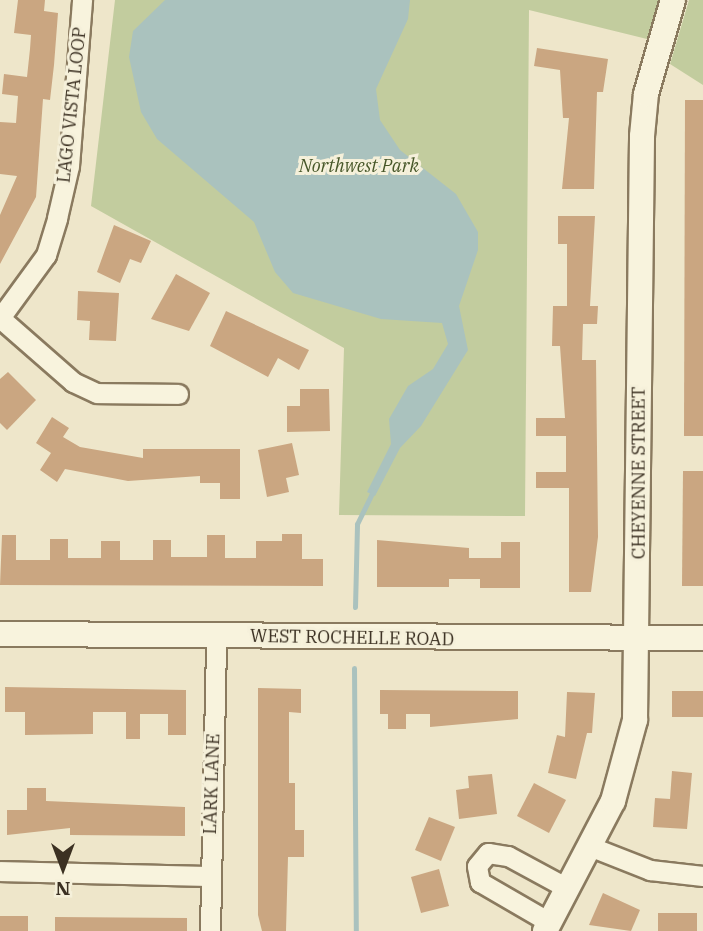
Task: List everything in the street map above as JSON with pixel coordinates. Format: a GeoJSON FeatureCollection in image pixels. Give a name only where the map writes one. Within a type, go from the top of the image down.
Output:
{"type":"FeatureCollection","features":[{"type":"Feature","properties":{"kind":"street","name":"LAGO VISTA LOOP"},"geometry":{"type":"LineString","coordinates":[[0,318],[46,255],[57,218],[69,166],[82,0]]}},
{"type":"Feature","properties":{"kind":"street","name":"CHEYENNE STREET"},"geometry":{"type":"LineString","coordinates":[[547,926],[589,846],[627,763],[638,640],[642,136],[646,94],[673,0]]}},
{"type":"Feature","properties":{"kind":"street"},"geometry":{"type":"LineString","coordinates":[[0,318],[73,382],[97,393],[145,399],[178,394]]}},
{"type":"Feature","properties":{"kind":"street","name":"WEST ROCHELLE ROAD"},"geometry":{"type":"LineString","coordinates":[[0,634],[638,640],[703,638]]}},
{"type":"Feature","properties":{"kind":"street","name":"LARK LANE"},"geometry":{"type":"LineString","coordinates":[[210,931],[209,876],[216,636]]}},
{"type":"Feature","properties":{"kind":"street"},"geometry":{"type":"LineString","coordinates":[[589,846],[650,870],[703,876]]}},
{"type":"Feature","properties":{"kind":"street"},"geometry":{"type":"LineString","coordinates":[[547,926],[480,882],[477,866],[488,853],[508,856],[567,888]]}},
{"type":"Feature","properties":{"kind":"street"},"geometry":{"type":"LineString","coordinates":[[0,871],[209,876]]}},
{"type":"Feature","properties":{"kind":"green space","name":"Northwest Park"},"geometry":{"type":"Polygon","coordinates":[[[115,0],[660,0],[647,39],[529,10],[525,516],[339,515],[344,348],[91,206],[115,0]]]}},
{"type":"Feature","properties":{"kind":"green space"},"geometry":{"type":"Polygon","coordinates":[[[689,0],[703,0],[703,85],[670,64],[689,0]]]}},
{"type":"Feature","properties":{"kind":"water"},"geometry":{"type":"Polygon","coordinates":[[[165,0],[410,0],[408,19],[376,89],[380,120],[400,150],[456,194],[478,232],[478,250],[459,306],[468,350],[421,426],[400,448],[375,496],[367,492],[391,444],[389,419],[408,386],[433,369],[448,344],[442,323],[381,319],[293,293],[275,272],[254,222],[157,139],[141,112],[129,57],[133,31],[165,0]]]}},
{"type":"Feature","properties":{"kind":"building"},"geometry":{"type":"Polygon","coordinates":[[[18,0],[45,0],[44,11],[58,13],[50,100],[43,99],[36,197],[0,264],[0,215],[17,176],[0,174],[0,122],[16,123],[18,96],[2,94],[4,74],[27,77],[31,35],[14,33],[18,0]]]}},
{"type":"Feature","properties":{"kind":"building"},"geometry":{"type":"Polygon","coordinates":[[[537,48],[608,59],[603,92],[597,92],[594,189],[562,189],[569,118],[563,118],[560,70],[534,66],[537,48]]]}},
{"type":"Feature","properties":{"kind":"building"},"geometry":{"type":"Polygon","coordinates":[[[685,100],[703,100],[703,436],[684,436],[685,100]]]}},
{"type":"Feature","properties":{"kind":"building"},"geometry":{"type":"Polygon","coordinates":[[[558,216],[595,216],[590,306],[598,306],[597,324],[583,324],[582,360],[596,360],[598,537],[591,592],[569,592],[569,488],[536,488],[536,472],[566,472],[566,436],[536,436],[536,418],[565,418],[560,346],[552,346],[553,306],[567,306],[567,244],[558,244],[558,216]]]}},
{"type":"Feature","properties":{"kind":"building"},"geometry":{"type":"Polygon","coordinates":[[[114,225],[151,241],[141,263],[130,259],[120,283],[97,272],[114,225]]]}},
{"type":"Feature","properties":{"kind":"building"},"geometry":{"type":"Polygon","coordinates":[[[176,274],[210,293],[189,331],[151,319],[176,274]]]}},
{"type":"Feature","properties":{"kind":"building"},"geometry":{"type":"Polygon","coordinates":[[[78,291],[119,293],[116,341],[89,340],[90,321],[77,320],[78,291]]]}},
{"type":"Feature","properties":{"kind":"building"},"geometry":{"type":"Polygon","coordinates":[[[226,311],[309,350],[299,370],[278,358],[268,377],[210,346],[226,311]]]}},
{"type":"Feature","properties":{"kind":"building"},"geometry":{"type":"Polygon","coordinates":[[[8,372],[36,400],[7,430],[0,423],[0,379],[8,372]]]}},
{"type":"Feature","properties":{"kind":"building"},"geometry":{"type":"Polygon","coordinates":[[[300,389],[329,389],[330,431],[287,432],[287,406],[300,406],[300,389]]]}},
{"type":"Feature","properties":{"kind":"building"},"geometry":{"type":"Polygon","coordinates":[[[52,417],[69,428],[63,437],[80,447],[143,458],[143,449],[240,449],[240,499],[220,499],[220,483],[200,483],[200,476],[128,481],[65,469],[57,482],[40,470],[51,453],[36,443],[52,417]]]}},
{"type":"Feature","properties":{"kind":"building"},"geometry":{"type":"Polygon","coordinates":[[[292,443],[299,475],[286,478],[289,492],[267,497],[258,450],[292,443]]]}},
{"type":"Feature","properties":{"kind":"building"},"geometry":{"type":"Polygon","coordinates":[[[683,471],[703,471],[703,586],[682,586],[683,471]]]}},
{"type":"Feature","properties":{"kind":"building"},"geometry":{"type":"Polygon","coordinates":[[[282,534],[302,534],[302,559],[323,559],[323,586],[0,585],[2,535],[16,535],[16,560],[50,560],[50,539],[68,539],[68,558],[101,558],[101,541],[120,541],[120,560],[153,560],[153,540],[171,540],[171,557],[207,557],[207,535],[225,535],[225,558],[256,558],[256,541],[282,541],[282,534]]]}},
{"type":"Feature","properties":{"kind":"building"},"geometry":{"type":"Polygon","coordinates":[[[377,540],[469,548],[469,558],[501,558],[501,542],[520,542],[520,588],[480,588],[480,579],[449,579],[449,587],[377,587],[377,540]]]}},
{"type":"Feature","properties":{"kind":"building"},"geometry":{"type":"Polygon","coordinates":[[[5,687],[186,690],[186,735],[168,735],[168,714],[140,714],[140,739],[126,739],[126,712],[93,712],[93,734],[25,735],[25,712],[5,712],[5,687]]]}},
{"type":"Feature","properties":{"kind":"building"},"geometry":{"type":"Polygon","coordinates":[[[258,688],[301,689],[301,713],[289,712],[289,783],[295,783],[295,830],[304,830],[304,857],[288,857],[286,931],[262,931],[258,915],[258,688]]]}},
{"type":"Feature","properties":{"kind":"building"},"geometry":{"type":"Polygon","coordinates":[[[380,690],[518,691],[518,719],[430,727],[430,714],[406,714],[406,729],[388,729],[388,714],[380,714],[380,690]]]}},
{"type":"Feature","properties":{"kind":"building"},"geometry":{"type":"Polygon","coordinates":[[[672,691],[703,691],[703,717],[672,717],[672,691]]]}},
{"type":"Feature","properties":{"kind":"building"},"geometry":{"type":"Polygon","coordinates":[[[567,692],[595,693],[592,733],[587,733],[576,779],[548,773],[557,735],[565,737],[567,692]]]}},
{"type":"Feature","properties":{"kind":"building"},"geometry":{"type":"Polygon","coordinates":[[[672,771],[692,773],[687,829],[653,827],[655,798],[670,799],[672,771]]]}},
{"type":"Feature","properties":{"kind":"building"},"geometry":{"type":"Polygon","coordinates":[[[492,774],[497,814],[459,819],[456,790],[469,788],[468,776],[492,774]]]}},
{"type":"Feature","properties":{"kind":"building"},"geometry":{"type":"Polygon","coordinates":[[[534,783],[566,800],[549,833],[517,816],[534,783]]]}},
{"type":"Feature","properties":{"kind":"building"},"geometry":{"type":"Polygon","coordinates":[[[27,788],[46,788],[46,801],[185,807],[185,836],[70,835],[70,828],[7,835],[7,810],[27,810],[27,788]]]}},
{"type":"Feature","properties":{"kind":"building"},"geometry":{"type":"Polygon","coordinates":[[[429,817],[455,827],[441,861],[415,850],[429,817]]]}},
{"type":"Feature","properties":{"kind":"building"},"geometry":{"type":"Polygon","coordinates":[[[439,869],[449,906],[421,913],[411,877],[439,869]]]}},
{"type":"Feature","properties":{"kind":"building"},"geometry":{"type":"Polygon","coordinates":[[[603,893],[640,910],[631,931],[589,925],[603,893]]]}},
{"type":"Feature","properties":{"kind":"building"},"geometry":{"type":"Polygon","coordinates":[[[658,913],[697,913],[697,931],[658,931],[658,913]]]}},
{"type":"Feature","properties":{"kind":"building"},"geometry":{"type":"Polygon","coordinates":[[[0,916],[28,916],[28,931],[0,931],[0,916]]]}},
{"type":"Feature","properties":{"kind":"building"},"geometry":{"type":"Polygon","coordinates":[[[55,917],[187,918],[187,931],[55,931],[55,917]]]}},
{"type":"Feature","properties":{"kind":"waterway"},"geometry":{"type":"LineString","coordinates":[[355,607],[357,524],[373,491]]}},
{"type":"Feature","properties":{"kind":"waterway"},"geometry":{"type":"LineString","coordinates":[[354,668],[356,931]]}}]}
